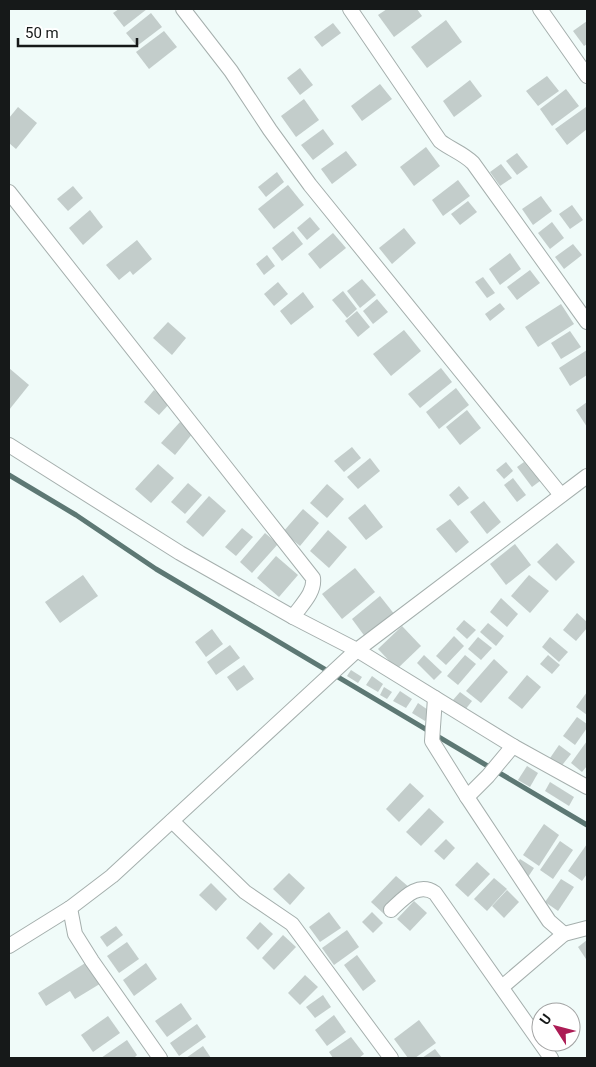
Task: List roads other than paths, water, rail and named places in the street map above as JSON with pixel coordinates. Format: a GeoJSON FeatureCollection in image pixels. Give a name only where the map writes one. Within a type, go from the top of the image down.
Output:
{"type":"FeatureCollection","features":[{"type":"Feature","properties":{"kind":"street"},"geometry":{"type":"LineString","coordinates":[[183,9],[231,71],[270,130],[310,185],[562,495]]}},
{"type":"Feature","properties":{"kind":"street"},"geometry":{"type":"LineString","coordinates":[[350,9],[440,141],[468,157],[473,163],[587,322]]}},
{"type":"Feature","properties":{"kind":"street"},"geometry":{"type":"LineString","coordinates":[[540,9],[587,76]]}},
{"type":"Feature","properties":{"kind":"street"},"geometry":{"type":"LineString","coordinates":[[9,192],[313,578],[314,585],[311,592],[293,617]]}},
{"type":"Feature","properties":{"kind":"street"},"geometry":{"type":"LineString","coordinates":[[9,445],[180,554],[293,617],[357,650],[513,746],[586,785]]}},
{"type":"Feature","properties":{"kind":"street"},"geometry":{"type":"LineString","coordinates":[[9,946],[70,908],[112,876],[357,650],[587,476]]}},
{"type":"Feature","properties":{"kind":"street"},"geometry":{"type":"LineString","coordinates":[[435,698],[432,740],[466,797],[549,921],[564,934]]}},
{"type":"Feature","properties":{"kind":"street"},"geometry":{"type":"LineString","coordinates":[[466,797],[488,776],[513,746]]}},
{"type":"Feature","properties":{"kind":"street"},"geometry":{"type":"LineString","coordinates":[[172,821],[245,892],[292,924],[390,1058]]}},
{"type":"Feature","properties":{"kind":"street"},"geometry":{"type":"LineString","coordinates":[[391,910],[416,889],[427,889],[435,893],[551,1058]]}},
{"type":"Feature","properties":{"kind":"street"},"geometry":{"type":"LineString","coordinates":[[70,908],[75,934],[160,1058]]}},
{"type":"Feature","properties":{"kind":"street"},"geometry":{"type":"LineString","coordinates":[[502,987],[564,934],[587,928]]}},
{"type":"Feature","properties":{"kind":"waterway"},"geometry":{"type":"LineString","coordinates":[[9,475],[76,515],[156,569],[587,825]]}}]}
